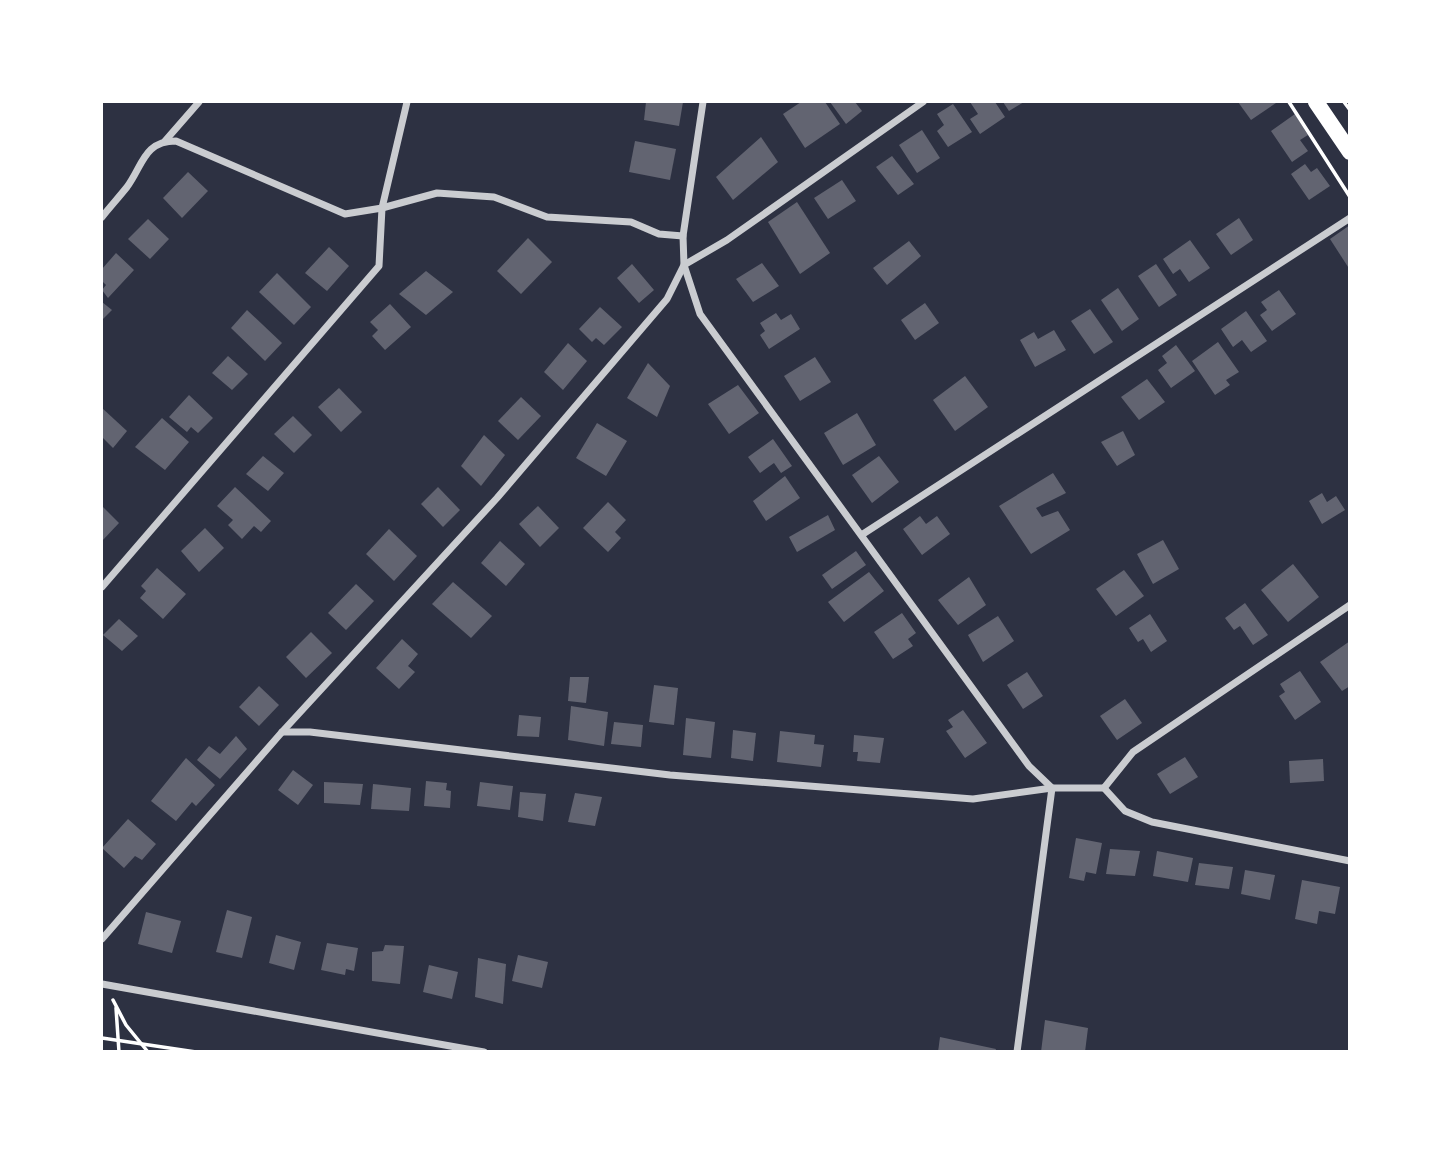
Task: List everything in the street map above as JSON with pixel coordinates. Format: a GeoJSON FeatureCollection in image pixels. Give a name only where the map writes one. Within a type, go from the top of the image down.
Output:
{"type":"FeatureCollection","features":[{"type":"Feature","properties":{"kind":"main road"},"geometry":{"type":"LineString","coordinates":[[1315,102],[1349,152]]}},
{"type":"Feature","properties":{"kind":"street"},"geometry":{"type":"LineString","coordinates":[[102,217],[128,186],[146,151],[165,141],[199,102]]}},
{"type":"Feature","properties":{"kind":"street"},"geometry":{"type":"LineString","coordinates":[[102,587],[379,267],[382,208],[407,102]]}},
{"type":"Feature","properties":{"kind":"street"},"geometry":{"type":"LineString","coordinates":[[702,102],[683,236],[684,265],[700,314],[863,534],[1029,766],[1052,788]]}},
{"type":"Feature","properties":{"kind":"street"},"geometry":{"type":"LineString","coordinates":[[102,939],[282,732],[496,498],[667,299],[684,265],[727,240],[923,102]]}},
{"type":"Feature","properties":{"kind":"street"},"geometry":{"type":"LineString","coordinates":[[165,141],[186,145],[345,214],[382,208],[437,193],[494,197],[547,218],[631,222],[659,234],[683,236]]}},
{"type":"Feature","properties":{"kind":"street"},"geometry":{"type":"LineString","coordinates":[[863,534],[1349,218]]}},
{"type":"Feature","properties":{"kind":"street"},"geometry":{"type":"LineString","coordinates":[[1104,788],[1133,752],[1349,605]]}},
{"type":"Feature","properties":{"kind":"street"},"geometry":{"type":"LineString","coordinates":[[282,732],[310,732],[670,775],[974,799],[1052,788],[1104,788],[1125,811],[1152,822],[1349,861]]}},
{"type":"Feature","properties":{"kind":"street"},"geometry":{"type":"LineString","coordinates":[[1017,1052],[1052,788]]}},
{"type":"Feature","properties":{"kind":"street"},"geometry":{"type":"LineString","coordinates":[[104,985],[484,1052]]}},
{"type":"Feature","properties":{"kind":"path"},"geometry":{"type":"LineString","coordinates":[[1289,102],[1349,197]]}},
{"type":"Feature","properties":{"kind":"path"},"geometry":{"type":"LineString","coordinates":[[1344,102],[1349,110]]}},
{"type":"Feature","properties":{"kind":"path"},"geometry":{"type":"LineString","coordinates":[[104,985],[126,1025],[148,1052]]}},
{"type":"Feature","properties":{"kind":"path"},"geometry":{"type":"LineString","coordinates":[[115,1003],[120,1052]]}},
{"type":"Feature","properties":{"kind":"path"},"geometry":{"type":"LineString","coordinates":[[102,1038],[196,1052]]}},
{"type":"Feature","properties":{"kind":"building"},"geometry":{"type":"Polygon","coordinates":[[[646,102],[683,102],[679,126],[644,120],[646,102]]]}},
{"type":"Feature","properties":{"kind":"building"},"geometry":{"type":"Polygon","coordinates":[[[801,102],[825,102],[840,124],[805,148],[783,114],[801,102]]]}},
{"type":"Feature","properties":{"kind":"building"},"geometry":{"type":"Polygon","coordinates":[[[830,102],[855,102],[862,111],[846,124],[830,102]]]}},
{"type":"Feature","properties":{"kind":"building"},"geometry":{"type":"Polygon","coordinates":[[[970,102],[995,102],[1005,117],[980,134],[970,119],[978,114],[970,102]]]}},
{"type":"Feature","properties":{"kind":"building"},"geometry":{"type":"Polygon","coordinates":[[[1003,102],[1024,102],[1009,111],[1003,102]]]}},
{"type":"Feature","properties":{"kind":"building"},"geometry":{"type":"Polygon","coordinates":[[[1238,102],[1275,102],[1276,103],[1251,120],[1238,102]]]}},
{"type":"Feature","properties":{"kind":"building"},"geometry":{"type":"Polygon","coordinates":[[[953,104],[972,132],[948,147],[937,131],[944,125],[937,114],[953,104]]]}},
{"type":"Feature","properties":{"kind":"building"},"geometry":{"type":"Polygon","coordinates":[[[1295,114],[1308,135],[1300,140],[1308,151],[1292,162],[1271,131],[1295,114]]]}},
{"type":"Feature","properties":{"kind":"building"},"geometry":{"type":"Polygon","coordinates":[[[922,130],[940,158],[917,173],[899,145],[922,130]]]}},
{"type":"Feature","properties":{"kind":"building"},"geometry":{"type":"Polygon","coordinates":[[[761,137],[778,162],[733,200],[716,177],[761,137]]]}},
{"type":"Feature","properties":{"kind":"building"},"geometry":{"type":"Polygon","coordinates":[[[635,141],[676,149],[670,180],[629,172],[635,141]]]}},
{"type":"Feature","properties":{"kind":"building"},"geometry":{"type":"Polygon","coordinates":[[[892,156],[914,184],[898,195],[876,167],[892,156]]]}},
{"type":"Feature","properties":{"kind":"building"},"geometry":{"type":"Polygon","coordinates":[[[1305,164],[1311,172],[1317,168],[1330,186],[1309,200],[1291,174],[1305,164]]]}},
{"type":"Feature","properties":{"kind":"building"},"geometry":{"type":"Polygon","coordinates":[[[188,172],[208,191],[182,218],[163,198],[188,172]]]}},
{"type":"Feature","properties":{"kind":"building"},"geometry":{"type":"Polygon","coordinates":[[[842,180],[856,201],[828,219],[814,198],[842,180]]]}},
{"type":"Feature","properties":{"kind":"building"},"geometry":{"type":"Polygon","coordinates":[[[797,202],[830,253],[800,274],[768,222],[797,202]]]}},
{"type":"Feature","properties":{"kind":"building"},"geometry":{"type":"Polygon","coordinates":[[[1239,218],[1253,240],[1231,255],[1216,234],[1239,218]]]}},
{"type":"Feature","properties":{"kind":"building"},"geometry":{"type":"Polygon","coordinates":[[[148,219],[169,239],[150,259],[128,239],[148,219]]]}},
{"type":"Feature","properties":{"kind":"building"},"geometry":{"type":"Polygon","coordinates":[[[1350,225],[1350,270],[1330,239],[1350,225]]]}},
{"type":"Feature","properties":{"kind":"building"},"geometry":{"type":"Polygon","coordinates":[[[528,238],[552,262],[521,294],[497,271],[528,238]]]}},
{"type":"Feature","properties":{"kind":"building"},"geometry":{"type":"Polygon","coordinates":[[[1190,240],[1210,268],[1189,282],[1180,269],[1173,274],[1163,259],[1190,240]]]}},
{"type":"Feature","properties":{"kind":"building"},"geometry":{"type":"Polygon","coordinates":[[[909,241],[921,256],[887,285],[873,268],[909,241]]]}},
{"type":"Feature","properties":{"kind":"building"},"geometry":{"type":"Polygon","coordinates":[[[329,247],[349,266],[327,291],[305,273],[329,247]]]}},
{"type":"Feature","properties":{"kind":"building"},"geometry":{"type":"Polygon","coordinates":[[[116,253],[134,270],[108,298],[102,290],[106,285],[102,281],[102,269],[116,253]]]}},
{"type":"Feature","properties":{"kind":"building"},"geometry":{"type":"Polygon","coordinates":[[[762,263],[779,286],[753,302],[736,279],[762,263]]]}},
{"type":"Feature","properties":{"kind":"building"},"geometry":{"type":"Polygon","coordinates":[[[632,264],[654,290],[639,303],[617,278],[632,264]]]}},
{"type":"Feature","properties":{"kind":"building"},"geometry":{"type":"Polygon","coordinates":[[[1156,264],[1177,295],[1159,307],[1138,276],[1156,264]]]}},
{"type":"Feature","properties":{"kind":"building"},"geometry":{"type":"Polygon","coordinates":[[[426,271],[453,292],[426,315],[399,294],[426,271]]]}},
{"type":"Feature","properties":{"kind":"building"},"geometry":{"type":"Polygon","coordinates":[[[277,273],[311,307],[294,325],[259,292],[277,273]]]}},
{"type":"Feature","properties":{"kind":"building"},"geometry":{"type":"Polygon","coordinates":[[[1118,288],[1139,319],[1122,331],[1101,300],[1118,288]]]}},
{"type":"Feature","properties":{"kind":"building"},"geometry":{"type":"Polygon","coordinates":[[[1279,290],[1296,314],[1272,331],[1260,315],[1267,310],[1261,302],[1279,290]]]}},
{"type":"Feature","properties":{"kind":"building"},"geometry":{"type":"Polygon","coordinates":[[[102,302],[112,310],[102,320],[102,302]]]}},
{"type":"Feature","properties":{"kind":"building"},"geometry":{"type":"Polygon","coordinates":[[[925,303],[939,323],[915,340],[901,320],[925,303]]]}},
{"type":"Feature","properties":{"kind":"building"},"geometry":{"type":"Polygon","coordinates":[[[390,304],[411,327],[385,350],[372,336],[378,330],[370,322],[390,304]]]}},
{"type":"Feature","properties":{"kind":"building"},"geometry":{"type":"Polygon","coordinates":[[[600,307],[622,327],[604,345],[596,338],[592,342],[579,329],[600,307]]]}},
{"type":"Feature","properties":{"kind":"building"},"geometry":{"type":"Polygon","coordinates":[[[1090,309],[1113,342],[1094,354],[1071,321],[1090,309]]]}},
{"type":"Feature","properties":{"kind":"building"},"geometry":{"type":"Polygon","coordinates":[[[247,310],[282,343],[265,361],[231,328],[247,310]]]}},
{"type":"Feature","properties":{"kind":"building"},"geometry":{"type":"Polygon","coordinates":[[[1246,311],[1267,341],[1251,352],[1242,340],[1233,347],[1221,329],[1246,311]]]}},
{"type":"Feature","properties":{"kind":"building"},"geometry":{"type":"Polygon","coordinates":[[[776,313],[781,320],[791,314],[800,329],[769,349],[760,335],[765,331],[760,323],[776,313]]]}},
{"type":"Feature","properties":{"kind":"building"},"geometry":{"type":"Polygon","coordinates":[[[1054,330],[1066,350],[1035,367],[1020,340],[1034,332],[1038,339],[1054,330]]]}},
{"type":"Feature","properties":{"kind":"building"},"geometry":{"type":"Polygon","coordinates":[[[1218,342],[1239,372],[1226,380],[1230,385],[1215,395],[1192,361],[1218,342]]]}},
{"type":"Feature","properties":{"kind":"building"},"geometry":{"type":"Polygon","coordinates":[[[568,343],[587,361],[563,390],[544,372],[568,343]]]}},
{"type":"Feature","properties":{"kind":"building"},"geometry":{"type":"Polygon","coordinates":[[[1176,345],[1195,371],[1171,388],[1158,370],[1167,363],[1162,356],[1176,345]]]}},
{"type":"Feature","properties":{"kind":"building"},"geometry":{"type":"Polygon","coordinates":[[[228,356],[248,374],[232,390],[212,373],[228,356]]]}},
{"type":"Feature","properties":{"kind":"building"},"geometry":{"type":"Polygon","coordinates":[[[815,357],[831,382],[800,401],[784,376],[815,357]]]}},
{"type":"Feature","properties":{"kind":"building"},"geometry":{"type":"Polygon","coordinates":[[[648,363],[670,386],[657,417],[627,398],[648,363]]]}},
{"type":"Feature","properties":{"kind":"building"},"geometry":{"type":"Polygon","coordinates":[[[965,376],[988,407],[955,431],[933,400],[965,376]]]}},
{"type":"Feature","properties":{"kind":"building"},"geometry":{"type":"Polygon","coordinates":[[[1147,379],[1165,402],[1139,420],[1121,397],[1147,379]]]}},
{"type":"Feature","properties":{"kind":"building"},"geometry":{"type":"Polygon","coordinates":[[[738,385],[759,413],[729,434],[708,404],[738,385]]]}},
{"type":"Feature","properties":{"kind":"building"},"geometry":{"type":"Polygon","coordinates":[[[339,388],[362,412],[341,432],[318,407],[339,388]]]}},
{"type":"Feature","properties":{"kind":"building"},"geometry":{"type":"Polygon","coordinates":[[[189,395],[213,418],[198,433],[191,427],[187,432],[169,417],[189,395]]]}},
{"type":"Feature","properties":{"kind":"building"},"geometry":{"type":"Polygon","coordinates":[[[521,397],[541,416],[518,440],[498,421],[521,397]]]}},
{"type":"Feature","properties":{"kind":"building"},"geometry":{"type":"Polygon","coordinates":[[[102,408],[127,431],[113,448],[102,437],[102,408]]]}},
{"type":"Feature","properties":{"kind":"building"},"geometry":{"type":"Polygon","coordinates":[[[857,413],[876,445],[843,465],[824,433],[857,413]]]}},
{"type":"Feature","properties":{"kind":"building"},"geometry":{"type":"Polygon","coordinates":[[[293,416],[312,435],[294,453],[274,434],[293,416]]]}},
{"type":"Feature","properties":{"kind":"building"},"geometry":{"type":"Polygon","coordinates":[[[162,418],[189,442],[165,470],[135,447],[162,418]]]}},
{"type":"Feature","properties":{"kind":"building"},"geometry":{"type":"Polygon","coordinates":[[[597,423],[627,441],[606,476],[576,458],[597,423]]]}},
{"type":"Feature","properties":{"kind":"building"},"geometry":{"type":"Polygon","coordinates":[[[1123,431],[1135,455],[1117,466],[1101,442],[1123,431]]]}},
{"type":"Feature","properties":{"kind":"building"},"geometry":{"type":"Polygon","coordinates":[[[484,435],[505,455],[481,486],[461,466],[484,435]]]}},
{"type":"Feature","properties":{"kind":"building"},"geometry":{"type":"Polygon","coordinates":[[[773,439],[792,466],[781,473],[774,463],[760,473],[748,457],[773,439]]]}},
{"type":"Feature","properties":{"kind":"building"},"geometry":{"type":"Polygon","coordinates":[[[263,456],[284,473],[268,491],[246,474],[263,456]]]}},
{"type":"Feature","properties":{"kind":"building"},"geometry":{"type":"Polygon","coordinates":[[[879,456],[899,482],[872,503],[852,475],[879,456]]]}},
{"type":"Feature","properties":{"kind":"building"},"geometry":{"type":"Polygon","coordinates":[[[1053,473],[1066,493],[1036,508],[1042,517],[1058,511],[1070,530],[1031,554],[999,506],[1053,473]]]}},
{"type":"Feature","properties":{"kind":"building"},"geometry":{"type":"Polygon","coordinates":[[[785,476],[800,498],[766,521],[753,501],[785,476]]]}},
{"type":"Feature","properties":{"kind":"building"},"geometry":{"type":"Polygon","coordinates":[[[235,487],[271,521],[261,532],[254,526],[242,539],[228,525],[233,520],[217,506],[235,487]]]}},
{"type":"Feature","properties":{"kind":"building"},"geometry":{"type":"Polygon","coordinates":[[[438,487],[460,510],[443,527],[421,504],[438,487]]]}},
{"type":"Feature","properties":{"kind":"building"},"geometry":{"type":"Polygon","coordinates":[[[1322,493],[1327,502],[1336,496],[1345,510],[1322,524],[1309,501],[1322,493]]]}},
{"type":"Feature","properties":{"kind":"building"},"geometry":{"type":"Polygon","coordinates":[[[608,502],[626,520],[615,532],[621,538],[608,552],[583,528],[608,502]]]}},
{"type":"Feature","properties":{"kind":"building"},"geometry":{"type":"Polygon","coordinates":[[[102,506],[119,523],[102,541],[102,506]]]}},
{"type":"Feature","properties":{"kind":"building"},"geometry":{"type":"Polygon","coordinates":[[[538,506],[559,528],[540,547],[519,524],[538,506]]]}},
{"type":"Feature","properties":{"kind":"building"},"geometry":{"type":"Polygon","coordinates":[[[828,515],[835,530],[797,552],[789,537],[828,515]]]}},
{"type":"Feature","properties":{"kind":"building"},"geometry":{"type":"Polygon","coordinates":[[[920,516],[926,524],[937,516],[950,534],[922,555],[903,529],[920,516]]]}},
{"type":"Feature","properties":{"kind":"building"},"geometry":{"type":"Polygon","coordinates":[[[205,528],[224,548],[199,572],[181,551],[205,528]]]}},
{"type":"Feature","properties":{"kind":"building"},"geometry":{"type":"Polygon","coordinates":[[[389,529],[417,556],[394,581],[366,554],[389,529]]]}},
{"type":"Feature","properties":{"kind":"building"},"geometry":{"type":"Polygon","coordinates":[[[1163,540],[1179,569],[1153,584],[1137,554],[1163,540]]]}},
{"type":"Feature","properties":{"kind":"building"},"geometry":{"type":"Polygon","coordinates":[[[500,541],[525,564],[506,586],[481,563],[500,541]]]}},
{"type":"Feature","properties":{"kind":"building"},"geometry":{"type":"Polygon","coordinates":[[[856,551],[866,565],[832,589],[822,575],[856,551]]]}},
{"type":"Feature","properties":{"kind":"building"},"geometry":{"type":"Polygon","coordinates":[[[1293,564],[1319,597],[1288,622],[1261,590],[1293,564]]]}},
{"type":"Feature","properties":{"kind":"building"},"geometry":{"type":"Polygon","coordinates":[[[157,568],[186,594],[163,619],[140,598],[146,591],[141,586],[157,568]]]}},
{"type":"Feature","properties":{"kind":"building"},"geometry":{"type":"Polygon","coordinates":[[[1124,570],[1144,596],[1116,616],[1096,589],[1124,570]]]}},
{"type":"Feature","properties":{"kind":"building"},"geometry":{"type":"Polygon","coordinates":[[[869,572],[884,591],[844,622],[828,602],[869,572]]]}},
{"type":"Feature","properties":{"kind":"building"},"geometry":{"type":"Polygon","coordinates":[[[969,577],[986,605],[958,625],[938,600],[969,577]]]}},
{"type":"Feature","properties":{"kind":"building"},"geometry":{"type":"Polygon","coordinates":[[[453,582],[492,616],[471,638],[432,604],[453,582]]]}},
{"type":"Feature","properties":{"kind":"building"},"geometry":{"type":"Polygon","coordinates":[[[356,584],[374,601],[346,630],[328,613],[356,584]]]}},
{"type":"Feature","properties":{"kind":"building"},"geometry":{"type":"Polygon","coordinates":[[[1245,603],[1268,635],[1253,645],[1240,626],[1234,630],[1225,618],[1245,603]]]}},
{"type":"Feature","properties":{"kind":"building"},"geometry":{"type":"Polygon","coordinates":[[[902,613],[916,633],[908,639],[913,646],[893,659],[874,632],[902,613]]]}},
{"type":"Feature","properties":{"kind":"building"},"geometry":{"type":"Polygon","coordinates":[[[1150,614],[1167,641],[1151,652],[1143,639],[1138,642],[1129,628],[1150,614]]]}},
{"type":"Feature","properties":{"kind":"building"},"geometry":{"type":"Polygon","coordinates":[[[998,616],[1014,641],[983,662],[968,635],[998,616]]]}},
{"type":"Feature","properties":{"kind":"building"},"geometry":{"type":"Polygon","coordinates":[[[119,619],[138,636],[122,651],[103,635],[119,619]]]}},
{"type":"Feature","properties":{"kind":"building"},"geometry":{"type":"Polygon","coordinates":[[[311,632],[332,653],[306,678],[286,657],[311,632]]]}},
{"type":"Feature","properties":{"kind":"building"},"geometry":{"type":"Polygon","coordinates":[[[402,639],[418,654],[408,666],[415,672],[399,689],[376,668],[402,639]]]}},
{"type":"Feature","properties":{"kind":"building"},"geometry":{"type":"Polygon","coordinates":[[[1350,641],[1350,686],[1342,691],[1320,662],[1350,641]]]}},
{"type":"Feature","properties":{"kind":"building"},"geometry":{"type":"Polygon","coordinates":[[[1300,671],[1321,702],[1295,720],[1279,696],[1285,692],[1280,684],[1300,671]]]}},
{"type":"Feature","properties":{"kind":"building"},"geometry":{"type":"Polygon","coordinates":[[[1027,672],[1043,696],[1023,709],[1007,685],[1027,672]]]}},
{"type":"Feature","properties":{"kind":"building"},"geometry":{"type":"Polygon","coordinates":[[[570,677],[589,677],[586,703],[568,701],[570,677]]]}},
{"type":"Feature","properties":{"kind":"building"},"geometry":{"type":"Polygon","coordinates":[[[654,685],[678,688],[674,725],[649,722],[654,685]]]}},
{"type":"Feature","properties":{"kind":"building"},"geometry":{"type":"Polygon","coordinates":[[[259,686],[279,705],[259,726],[239,707],[259,686]]]}},
{"type":"Feature","properties":{"kind":"building"},"geometry":{"type":"Polygon","coordinates":[[[1125,699],[1142,723],[1117,740],[1100,716],[1125,699]]]}},
{"type":"Feature","properties":{"kind":"building"},"geometry":{"type":"Polygon","coordinates":[[[571,706],[608,712],[604,746],[568,740],[571,706]]]}},
{"type":"Feature","properties":{"kind":"building"},"geometry":{"type":"Polygon","coordinates":[[[963,710],[987,743],[965,758],[946,731],[953,727],[948,720],[963,710]]]}},
{"type":"Feature","properties":{"kind":"building"},"geometry":{"type":"Polygon","coordinates":[[[519,715],[541,717],[539,737],[517,736],[519,715]]]}},
{"type":"Feature","properties":{"kind":"building"},"geometry":{"type":"Polygon","coordinates":[[[686,718],[715,722],[711,758],[683,755],[686,718]]]}},
{"type":"Feature","properties":{"kind":"building"},"geometry":{"type":"Polygon","coordinates":[[[614,722],[643,725],[641,747],[611,744],[614,722]]]}},
{"type":"Feature","properties":{"kind":"building"},"geometry":{"type":"Polygon","coordinates":[[[733,730],[756,733],[753,761],[731,758],[733,730]]]}},
{"type":"Feature","properties":{"kind":"building"},"geometry":{"type":"Polygon","coordinates":[[[780,731],[815,735],[814,744],[824,745],[821,767],[777,762],[780,731]]]}},
{"type":"Feature","properties":{"kind":"building"},"geometry":{"type":"Polygon","coordinates":[[[854,735],[884,738],[880,763],[857,761],[858,752],[853,752],[854,735]]]}},
{"type":"Feature","properties":{"kind":"building"},"geometry":{"type":"Polygon","coordinates":[[[236,736],[247,749],[220,779],[197,760],[209,746],[220,754],[236,736]]]}},
{"type":"Feature","properties":{"kind":"building"},"geometry":{"type":"Polygon","coordinates":[[[1185,757],[1198,777],[1170,794],[1157,774],[1185,757]]]}},
{"type":"Feature","properties":{"kind":"building"},"geometry":{"type":"Polygon","coordinates":[[[186,758],[215,785],[196,806],[192,802],[176,821],[151,801],[186,758]]]}},
{"type":"Feature","properties":{"kind":"building"},"geometry":{"type":"Polygon","coordinates":[[[1323,759],[1324,781],[1290,783],[1289,761],[1323,759]]]}},
{"type":"Feature","properties":{"kind":"building"},"geometry":{"type":"Polygon","coordinates":[[[293,770],[313,785],[298,805],[278,790],[293,770]]]}},
{"type":"Feature","properties":{"kind":"building"},"geometry":{"type":"Polygon","coordinates":[[[426,781],[447,783],[446,790],[451,791],[450,808],[424,806],[426,781]]]}},
{"type":"Feature","properties":{"kind":"building"},"geometry":{"type":"Polygon","coordinates":[[[324,782],[363,784],[360,805],[324,803],[324,782]]]}},
{"type":"Feature","properties":{"kind":"building"},"geometry":{"type":"Polygon","coordinates":[[[480,782],[513,786],[510,810],[477,806],[480,782]]]}},
{"type":"Feature","properties":{"kind":"building"},"geometry":{"type":"Polygon","coordinates":[[[373,784],[411,788],[409,811],[371,809],[373,784]]]}},
{"type":"Feature","properties":{"kind":"building"},"geometry":{"type":"Polygon","coordinates":[[[520,792],[546,794],[543,821],[518,817],[520,792]]]}},
{"type":"Feature","properties":{"kind":"building"},"geometry":{"type":"Polygon","coordinates":[[[575,793],[602,797],[595,826],[568,822],[575,793]]]}},
{"type":"Feature","properties":{"kind":"building"},"geometry":{"type":"Polygon","coordinates":[[[128,819],[156,844],[142,860],[135,856],[124,868],[102,848],[128,819]]]}},
{"type":"Feature","properties":{"kind":"building"},"geometry":{"type":"Polygon","coordinates":[[[1076,838],[1102,843],[1096,874],[1086,872],[1084,881],[1069,878],[1076,838]]]}},
{"type":"Feature","properties":{"kind":"building"},"geometry":{"type":"Polygon","coordinates":[[[1110,849],[1140,851],[1135,876],[1106,874],[1110,849]]]}},
{"type":"Feature","properties":{"kind":"building"},"geometry":{"type":"Polygon","coordinates":[[[1157,851],[1193,858],[1188,882],[1153,876],[1157,851]]]}},
{"type":"Feature","properties":{"kind":"building"},"geometry":{"type":"Polygon","coordinates":[[[1199,863],[1233,867],[1229,889],[1195,885],[1199,863]]]}},
{"type":"Feature","properties":{"kind":"building"},"geometry":{"type":"Polygon","coordinates":[[[1245,870],[1275,875],[1270,900],[1241,894],[1245,870]]]}},
{"type":"Feature","properties":{"kind":"building"},"geometry":{"type":"Polygon","coordinates":[[[1302,880],[1340,887],[1335,914],[1319,911],[1317,924],[1295,919],[1302,880]]]}},
{"type":"Feature","properties":{"kind":"building"},"geometry":{"type":"Polygon","coordinates":[[[227,910],[252,917],[242,958],[216,952],[227,910]]]}},
{"type":"Feature","properties":{"kind":"building"},"geometry":{"type":"Polygon","coordinates":[[[146,912],[181,921],[172,953],[138,944],[146,912]]]}},
{"type":"Feature","properties":{"kind":"building"},"geometry":{"type":"Polygon","coordinates":[[[276,935],[301,942],[294,970],[269,963],[276,935]]]}},
{"type":"Feature","properties":{"kind":"building"},"geometry":{"type":"Polygon","coordinates":[[[327,943],[358,948],[354,971],[346,969],[345,975],[321,970],[327,943]]]}},
{"type":"Feature","properties":{"kind":"building"},"geometry":{"type":"Polygon","coordinates":[[[385,945],[404,946],[400,984],[372,981],[372,952],[383,951],[385,945]]]}},
{"type":"Feature","properties":{"kind":"building"},"geometry":{"type":"Polygon","coordinates":[[[518,955],[548,962],[542,988],[512,981],[518,955]]]}},
{"type":"Feature","properties":{"kind":"building"},"geometry":{"type":"Polygon","coordinates":[[[478,958],[506,964],[503,1004],[475,997],[478,958]]]}},
{"type":"Feature","properties":{"kind":"building"},"geometry":{"type":"Polygon","coordinates":[[[429,965],[458,972],[452,999],[423,992],[429,965]]]}},
{"type":"Feature","properties":{"kind":"building"},"geometry":{"type":"Polygon","coordinates":[[[1045,1020],[1088,1028],[1085,1052],[1041,1052],[1045,1020]]]}},
{"type":"Feature","properties":{"kind":"building"},"geometry":{"type":"Polygon","coordinates":[[[940,1037],[996,1049],[995,1052],[938,1052],[940,1037]]]}}]}
